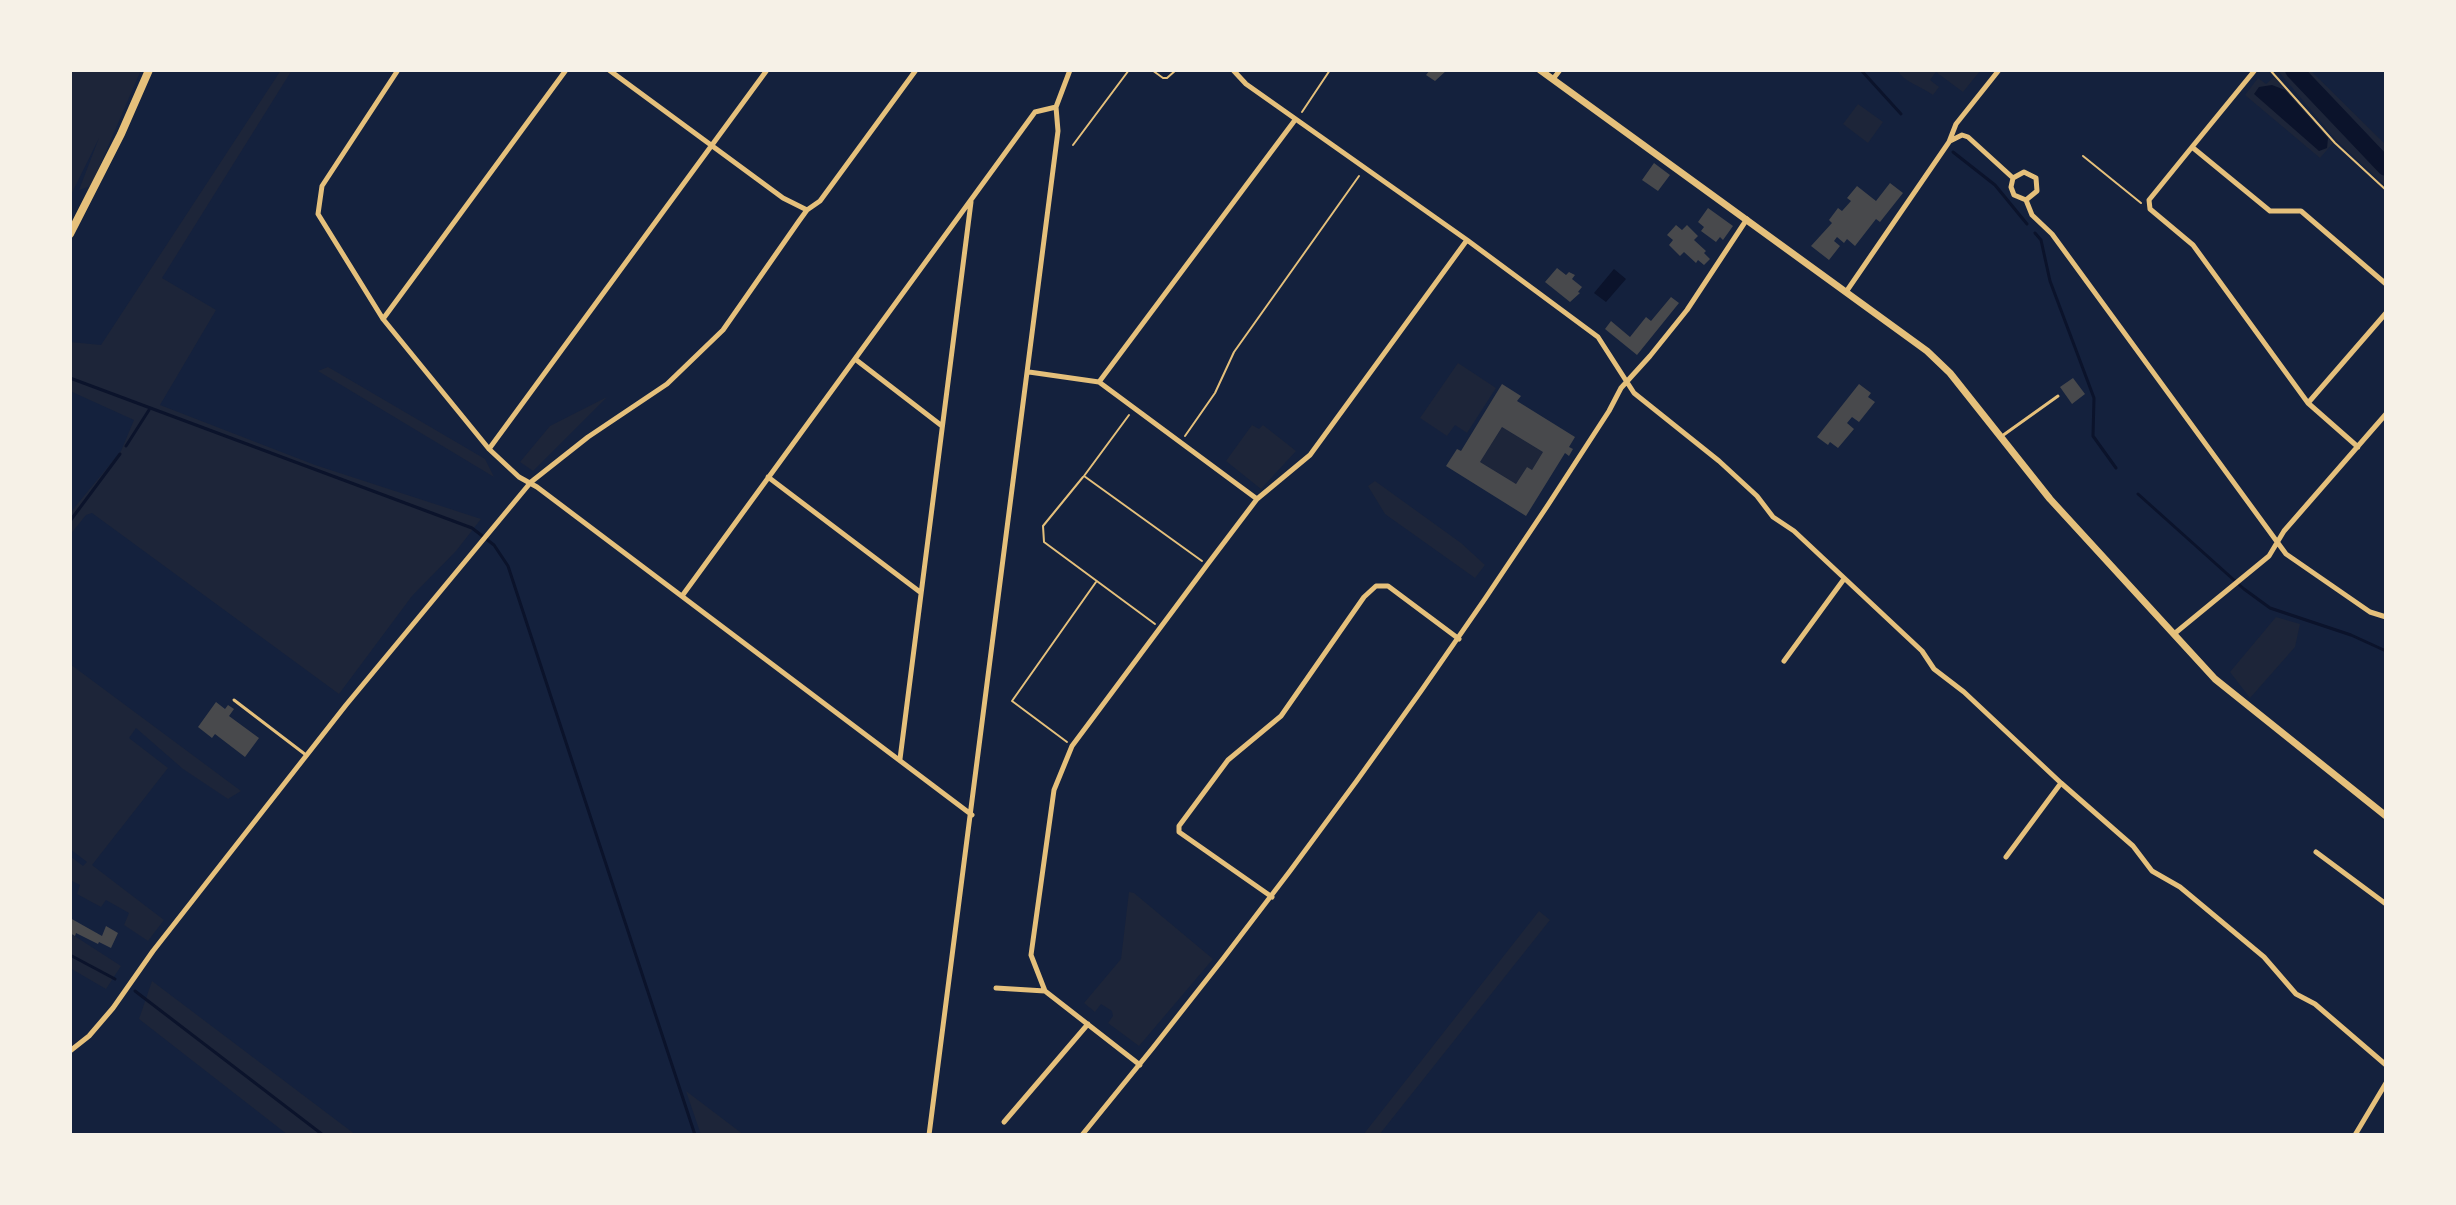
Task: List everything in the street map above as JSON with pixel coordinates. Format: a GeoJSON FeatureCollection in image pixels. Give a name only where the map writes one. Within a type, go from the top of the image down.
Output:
{"type":"FeatureCollection","features":[{"type":"Feature","properties":{"kind":"main road"},"geometry":{"type":"LineString","coordinates":[[70,234],[121,134],[149,70]]}},
{"type":"Feature","properties":{"kind":"street"},"geometry":{"type":"LineString","coordinates":[[398,70],[322,186],[318,214],[383,319],[489,449],[519,477],[531,482],[972,815]]}},
{"type":"Feature","properties":{"kind":"street"},"geometry":{"type":"LineString","coordinates":[[383,319],[566,70]]}},
{"type":"Feature","properties":{"kind":"street"},"geometry":{"type":"LineString","coordinates":[[609,70],[783,198],[807,210]]}},
{"type":"Feature","properties":{"kind":"street"},"geometry":{"type":"LineString","coordinates":[[489,449],[767,70]]}},
{"type":"Feature","properties":{"kind":"street"},"geometry":{"type":"LineString","coordinates":[[70,1051],[89,1036],[113,1008],[153,951],[306,755],[531,482],[588,437],[667,384],[723,330],[807,210],[820,201],[916,70]]}},
{"type":"Feature","properties":{"kind":"street"},"geometry":{"type":"LineString","coordinates":[[929,1135],[1029,372],[1058,131],[1056,107],[1070,70]]}},
{"type":"Feature","properties":{"kind":"street"},"geometry":{"type":"LineString","coordinates":[[1233,70],[1246,84],[1295,120],[1467,240],[1598,337],[1634,393],[1719,461],[1757,496],[1773,517],[1794,531],[1922,651],[1934,669],[1964,692],[2133,846],[2158,877],[2191,896],[2264,957],[2296,994],[2315,1004],[2386,1065]]}},
{"type":"Feature","properties":{"kind":"street"},"geometry":{"type":"LineString","coordinates":[[1540,70],[1927,351],[1950,373],[2050,499],[2215,679],[2386,816]]}},
{"type":"Feature","properties":{"kind":"street"},"geometry":{"type":"LineString","coordinates":[[1553,79],[1560,70]]}},
{"type":"Feature","properties":{"kind":"street"},"geometry":{"type":"LineString","coordinates":[[1845,293],[1947,145],[1956,124],[1999,70]]}},
{"type":"Feature","properties":{"kind":"street"},"geometry":{"type":"LineString","coordinates":[[2255,70],[2154,193],[2148,205],[2193,245],[2308,403],[2358,447]]}},
{"type":"Feature","properties":{"kind":"street"},"geometry":{"type":"LineString","coordinates":[[682,596],[1035,112],[1056,107]]}},
{"type":"Feature","properties":{"kind":"street"},"geometry":{"type":"LineString","coordinates":[[1099,382],[1295,120]]}},
{"type":"Feature","properties":{"kind":"street"},"geometry":{"type":"LineString","coordinates":[[1947,145],[1962,135],[1968,137],[2013,178]]}},
{"type":"Feature","properties":{"kind":"street"},"geometry":{"type":"LineString","coordinates":[[2192,147],[2270,211],[2301,211],[2386,284]]}},
{"type":"Feature","properties":{"kind":"street"},"geometry":{"type":"LineString","coordinates":[[2026,200],[2037,191],[2036,178],[2024,172],[2013,178],[2011,187],[2014,195],[2026,200],[2032,215],[2052,234],[2286,554],[2370,612],[2386,617]]}},
{"type":"Feature","properties":{"kind":"street"},"geometry":{"type":"LineString","coordinates":[[900,760],[971,201]]}},
{"type":"Feature","properties":{"kind":"street"},"geometry":{"type":"LineString","coordinates":[[1082,1135],[1272,897],[1459,639],[1625,382],[1687,310],[1747,219]]}},
{"type":"Feature","properties":{"kind":"street"},"geometry":{"type":"LineString","coordinates":[[1140,1065],[1045,991],[1031,955],[1054,790],[1072,746],[1207,565],[1257,499],[1310,455],[1467,240]]}},
{"type":"Feature","properties":{"kind":"street"},"geometry":{"type":"LineString","coordinates":[[2308,403],[2386,313]]}},
{"type":"Feature","properties":{"kind":"street"},"geometry":{"type":"LineString","coordinates":[[855,359],[942,426]]}},
{"type":"Feature","properties":{"kind":"street"},"geometry":{"type":"LineString","coordinates":[[1029,372],[1099,382],[1257,499]]}},
{"type":"Feature","properties":{"kind":"street"},"geometry":{"type":"LineString","coordinates":[[2173,634],[2269,556],[2277,542],[2386,414]]}},
{"type":"Feature","properties":{"kind":"street"},"geometry":{"type":"LineString","coordinates":[[768,477],[921,592]]}},
{"type":"Feature","properties":{"kind":"street"},"geometry":{"type":"LineString","coordinates":[[1784,661],[1844,579]]}},
{"type":"Feature","properties":{"kind":"street"},"geometry":{"type":"LineString","coordinates":[[1272,897],[1179,832],[1179,826],[1228,760],[1281,716],[1364,597],[1376,586],[1388,586],[1459,639]]}},
{"type":"Feature","properties":{"kind":"street"},"geometry":{"type":"LineString","coordinates":[[2006,857],[2061,783]]}},
{"type":"Feature","properties":{"kind":"street"},"geometry":{"type":"LineString","coordinates":[[2316,852],[2386,904]]}},
{"type":"Feature","properties":{"kind":"street"},"geometry":{"type":"LineString","coordinates":[[996,988],[1045,991]]}},
{"type":"Feature","properties":{"kind":"street"},"geometry":{"type":"LineString","coordinates":[[1004,1122],[1088,1024]]}},
{"type":"Feature","properties":{"kind":"street"},"geometry":{"type":"LineString","coordinates":[[2355,1135],[2386,1083]]}},
{"type":"Feature","properties":{"kind":"lane"},"geometry":{"type":"LineString","coordinates":[[2002,436],[2058,396]]}},
{"type":"Feature","properties":{"kind":"lane"},"geometry":{"type":"LineString","coordinates":[[234,700],[306,755]]}},
{"type":"Feature","properties":{"kind":"path"},"geometry":{"type":"LineString","coordinates":[[1073,145],[1129,70]]}},
{"type":"Feature","properties":{"kind":"path"},"geometry":{"type":"LineString","coordinates":[[1152,70],[1167,78],[1176,70]]}},
{"type":"Feature","properties":{"kind":"path"},"geometry":{"type":"LineString","coordinates":[[1295,120],[1330,70]]}},
{"type":"Feature","properties":{"kind":"path"},"geometry":{"type":"LineString","coordinates":[[2270,70],[2335,143],[2386,190]]}},
{"type":"Feature","properties":{"kind":"path"},"geometry":{"type":"LineString","coordinates":[[2083,156],[2137,202],[2148,205]]}},
{"type":"Feature","properties":{"kind":"path"},"geometry":{"type":"LineString","coordinates":[[1181,441],[1215,393],[1234,352],[1365,168]]}},
{"type":"Feature","properties":{"kind":"path"},"geometry":{"type":"LineString","coordinates":[[1135,408],[1043,526],[1044,542],[1160,628]]}},
{"type":"Feature","properties":{"kind":"path"},"geometry":{"type":"LineString","coordinates":[[1084,476],[1207,565]]}},
{"type":"Feature","properties":{"kind":"path"},"geometry":{"type":"LineString","coordinates":[[1072,746],[1012,701],[1096,581]]}},
{"type":"Feature","properties":{"kind":"shaded area"},"geometry":{"type":"Polygon","coordinates":[[[70,70],[141,70],[91,186],[79,190],[99,138],[70,197],[70,70]]]}},
{"type":"Feature","properties":{"kind":"shaded area"},"geometry":{"type":"Polygon","coordinates":[[[281,70],[292,70],[162,278],[216,310],[160,405],[315,465],[481,519],[456,551],[412,596],[339,694],[92,513],[86,515],[70,535],[70,513],[121,451],[134,420],[70,391],[70,342],[101,345],[281,70]]]}},
{"type":"Feature","properties":{"kind":"shaded area"},"geometry":{"type":"Polygon","coordinates":[[[1897,70],[1980,71],[1963,92],[1936,72],[1930,80],[1939,87],[1933,95],[1897,70]]]}},
{"type":"Feature","properties":{"kind":"shaded area"},"geometry":{"type":"Polygon","coordinates":[[[2310,70],[2386,145],[2386,186],[2337,141],[2279,72],[2310,70]]]}},
{"type":"Feature","properties":{"kind":"shaded area"},"geometry":{"type":"Polygon","coordinates":[[[2274,77],[2333,143],[2320,158],[2245,95],[2258,78],[2266,84],[2274,77]]]}},
{"type":"Feature","properties":{"kind":"shaded area"},"geometry":{"type":"Polygon","coordinates":[[[2272,85],[2285,90],[2328,138],[2327,148],[2319,151],[2254,94],[2259,87],[2272,85]]]}},
{"type":"Feature","properties":{"kind":"shaded area"},"geometry":{"type":"Polygon","coordinates":[[[1858,104],[1883,122],[1868,143],[1843,124],[1858,104]]]}},
{"type":"Feature","properties":{"kind":"shaded area"},"geometry":{"type":"Polygon","coordinates":[[[1614,269],[1626,279],[1606,302],[1594,293],[1614,269]]]}},
{"type":"Feature","properties":{"kind":"shaded area"},"geometry":{"type":"Polygon","coordinates":[[[1458,363],[1496,388],[1467,433],[1455,425],[1447,436],[1420,418],[1458,363]]]}},
{"type":"Feature","properties":{"kind":"shaded area"},"geometry":{"type":"Polygon","coordinates":[[[328,367],[485,459],[494,477],[318,371],[328,367]]]}},
{"type":"Feature","properties":{"kind":"shaded area"},"geometry":{"type":"Polygon","coordinates":[[[607,397],[533,471],[520,462],[550,426],[607,397]]]}},
{"type":"Feature","properties":{"kind":"shaded area"},"geometry":{"type":"Polygon","coordinates":[[[1252,425],[1259,429],[1263,425],[1296,451],[1261,489],[1226,461],[1252,425]]]}},
{"type":"Feature","properties":{"kind":"shaded area"},"geometry":{"type":"Polygon","coordinates":[[[1502,427],[1543,452],[1532,470],[1527,467],[1516,484],[1480,462],[1502,427]]]}},
{"type":"Feature","properties":{"kind":"shaded area"},"geometry":{"type":"Polygon","coordinates":[[[1375,481],[1461,543],[1485,565],[1475,578],[1385,514],[1368,486],[1375,481]]]}},
{"type":"Feature","properties":{"kind":"shaded area"},"geometry":{"type":"Polygon","coordinates":[[[2276,617],[2300,624],[2295,647],[2250,698],[2230,672],[2276,617]]]}},
{"type":"Feature","properties":{"kind":"shaded area"},"geometry":{"type":"Polygon","coordinates":[[[70,664],[241,791],[228,799],[183,769],[136,728],[129,738],[168,768],[92,865],[164,920],[148,941],[124,925],[129,913],[106,900],[101,907],[77,894],[80,885],[70,880],[70,856],[83,866],[87,862],[70,849],[70,664]]]}},
{"type":"Feature","properties":{"kind":"shaded area"},"geometry":{"type":"Polygon","coordinates":[[[1129,892],[1213,959],[1139,1046],[1108,1023],[1113,1016],[1112,1011],[1101,1004],[1095,1012],[1084,1003],[1121,959],[1129,892]]]}},
{"type":"Feature","properties":{"kind":"shaded area"},"geometry":{"type":"Polygon","coordinates":[[[1539,911],[1550,920],[1379,1135],[1363,1135],[1539,911]]]}},
{"type":"Feature","properties":{"kind":"shaded area"},"geometry":{"type":"Polygon","coordinates":[[[70,933],[121,966],[106,989],[70,968],[70,933]]]}},
{"type":"Feature","properties":{"kind":"shaded area"},"geometry":{"type":"Polygon","coordinates":[[[152,981],[356,1135],[288,1135],[139,1019],[152,981]]]}},
{"type":"Feature","properties":{"kind":"shaded area"},"geometry":{"type":"Polygon","coordinates":[[[686,1091],[744,1135],[701,1135],[686,1091]]]}},
{"type":"Feature","properties":{"kind":"building"},"geometry":{"type":"Polygon","coordinates":[[[1430,70],[1447,70],[1435,81],[1426,75],[1430,70]]]}},
{"type":"Feature","properties":{"kind":"building"},"geometry":{"type":"Polygon","coordinates":[[[1654,163],[1670,175],[1658,191],[1642,180],[1654,163]]]}},
{"type":"Feature","properties":{"kind":"building"},"geometry":{"type":"Polygon","coordinates":[[[1890,183],[1903,193],[1880,222],[1876,219],[1855,246],[1847,239],[1844,243],[1837,237],[1834,241],[1840,246],[1829,260],[1811,246],[1832,223],[1829,220],[1838,208],[1842,211],[1851,201],[1847,198],[1857,186],[1876,201],[1890,183]]]}},
{"type":"Feature","properties":{"kind":"building"},"geometry":{"type":"Polygon","coordinates":[[[1708,208],[1733,226],[1723,240],[1720,237],[1716,242],[1701,231],[1704,227],[1698,222],[1708,208]]]}},
{"type":"Feature","properties":{"kind":"building"},"geometry":{"type":"Polygon","coordinates":[[[1676,225],[1682,230],[1687,225],[1698,236],[1694,240],[1710,259],[1704,265],[1698,260],[1696,263],[1684,252],[1680,256],[1669,245],[1673,240],[1667,235],[1676,225]]]}},
{"type":"Feature","properties":{"kind":"building"},"geometry":{"type":"Polygon","coordinates":[[[1557,268],[1566,275],[1569,272],[1575,275],[1572,279],[1582,287],[1570,302],[1545,282],[1557,268]]]}},
{"type":"Feature","properties":{"kind":"building"},"geometry":{"type":"Polygon","coordinates":[[[1671,297],[1679,303],[1637,355],[1605,329],[1611,321],[1630,337],[1646,317],[1651,321],[1671,297]]]}},
{"type":"Feature","properties":{"kind":"building"},"geometry":{"type":"Polygon","coordinates":[[[2073,378],[2085,394],[2072,404],[2060,387],[2073,378]]]}},
{"type":"Feature","properties":{"kind":"building"},"geometry":{"type":"Polygon","coordinates":[[[1502,384],[1521,396],[1517,401],[1575,437],[1569,447],[1573,449],[1569,456],[1565,453],[1526,516],[1446,466],[1457,449],[1461,451],[1502,384]],[[1502,427],[1480,462],[1516,484],[1527,467],[1532,470],[1543,452],[1502,427]]]}},
{"type":"Feature","properties":{"kind":"building"},"geometry":{"type":"Polygon","coordinates":[[[1859,384],[1871,393],[1868,397],[1875,402],[1859,422],[1852,417],[1847,423],[1854,429],[1838,448],[1830,442],[1828,445],[1817,437],[1859,384]]]}},
{"type":"Feature","properties":{"kind":"building"},"geometry":{"type":"Polygon","coordinates":[[[216,702],[225,709],[228,705],[234,709],[229,716],[259,738],[245,757],[215,734],[212,738],[198,727],[216,702]]]}},
{"type":"Feature","properties":{"kind":"building"},"geometry":{"type":"Polygon","coordinates":[[[70,918],[102,936],[106,926],[118,933],[111,948],[70,933],[70,918]]]}},
{"type":"Feature","properties":{"kind":"waterway"},"geometry":{"type":"LineString","coordinates":[[1861,70],[1901,114]]}},
{"type":"Feature","properties":{"kind":"waterway"},"geometry":{"type":"LineString","coordinates":[[2294,70],[2386,167]]}},
{"type":"Feature","properties":{"kind":"waterway"},"geometry":{"type":"LineString","coordinates":[[1953,152],[1995,185],[2027,224]]}},
{"type":"Feature","properties":{"kind":"waterway"},"geometry":{"type":"LineString","coordinates":[[2035,233],[2041,240],[2050,281],[2094,398],[2093,436],[2116,468]]}},
{"type":"Feature","properties":{"kind":"waterway"},"geometry":{"type":"LineString","coordinates":[[70,378],[472,528],[494,545],[508,566],[695,1135]]}},
{"type":"Feature","properties":{"kind":"waterway"},"geometry":{"type":"LineString","coordinates":[[126,446],[149,410]]}},
{"type":"Feature","properties":{"kind":"waterway"},"geometry":{"type":"LineString","coordinates":[[70,521],[120,454]]}},
{"type":"Feature","properties":{"kind":"waterway"},"geometry":{"type":"LineString","coordinates":[[2138,494],[2244,589],[2270,608],[2351,635],[2386,651]]}},
{"type":"Feature","properties":{"kind":"waterway"},"geometry":{"type":"LineString","coordinates":[[70,955],[115,979]]}},
{"type":"Feature","properties":{"kind":"waterway"},"geometry":{"type":"LineString","coordinates":[[135,991],[323,1135]]}}]}
